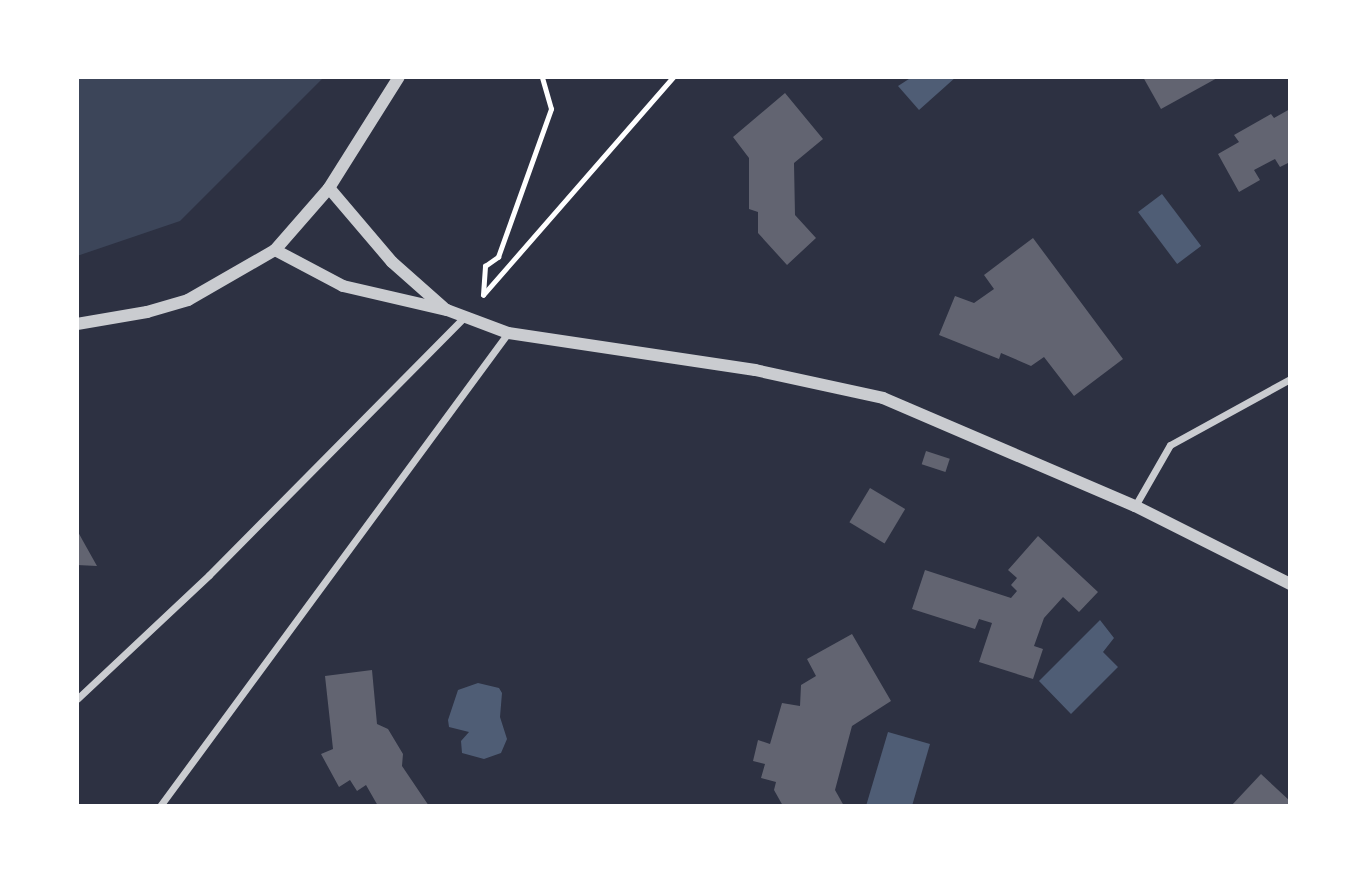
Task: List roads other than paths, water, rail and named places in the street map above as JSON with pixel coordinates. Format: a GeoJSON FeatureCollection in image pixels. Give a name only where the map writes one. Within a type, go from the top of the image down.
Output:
{"type":"FeatureCollection","features":[{"type":"Feature","properties":{"kind":"street"},"geometry":{"type":"LineString","coordinates":[[77,324],[146,312],[188,300],[275,250],[329,188],[399,77]]}},
{"type":"Feature","properties":{"kind":"street"},"geometry":{"type":"LineString","coordinates":[[329,188],[392,262],[447,310]]}},
{"type":"Feature","properties":{"kind":"street"},"geometry":{"type":"LineString","coordinates":[[275,250],[343,286],[447,310],[508,333],[755,370],[872,395],[953,425],[1135,506],[1290,584]]}},
{"type":"Feature","properties":{"kind":"street"},"geometry":{"type":"LineString","coordinates":[[77,699],[209,575],[465,316]]}},
{"type":"Feature","properties":{"kind":"street"},"geometry":{"type":"LineString","coordinates":[[160,806],[508,333]]}},
{"type":"Feature","properties":{"kind":"street"},"geometry":{"type":"LineString","coordinates":[[1135,506],[1170,444],[1290,379]]}}]}
